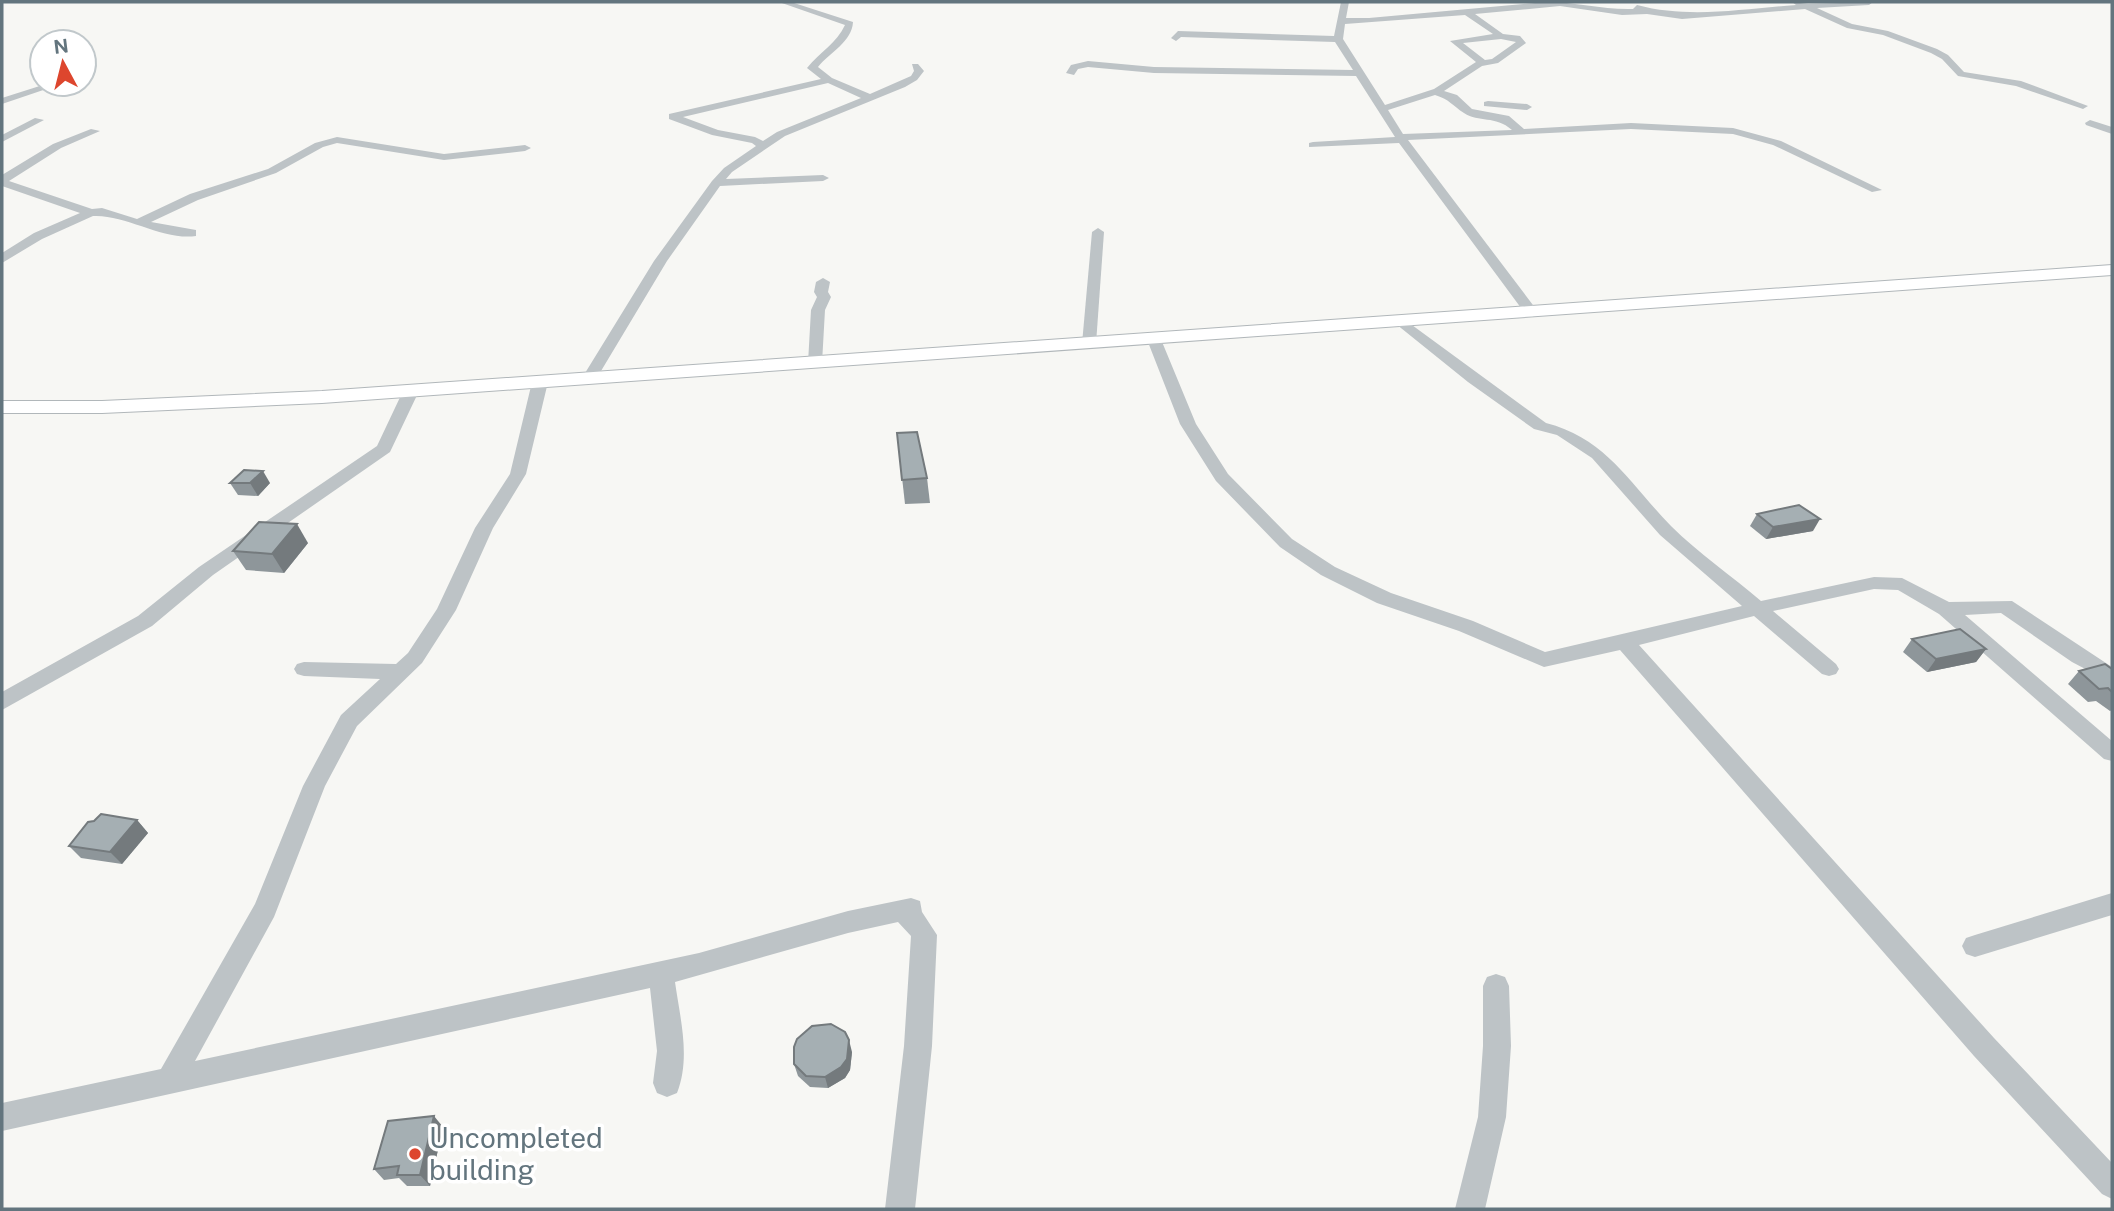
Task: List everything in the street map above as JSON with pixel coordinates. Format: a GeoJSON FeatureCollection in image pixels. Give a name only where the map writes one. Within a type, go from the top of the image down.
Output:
{"type":"FeatureCollection","features":[{"type":"Feature","properties":{"kind":"main road"},"geometry":{"type":"LineString","coordinates":[[2,407],[102,407],[411,391],[2112,270]]}},
{"type":"Feature","properties":{"kind":"street"},"geometry":{"type":"LineString","coordinates":[[783,2],[850,24],[842,41],[827,50],[812,68],[829,80],[870,98]]}},
{"type":"Feature","properties":{"kind":"street"},"geometry":{"type":"LineString","coordinates":[[1345,2],[1338,38],[1359,73],[1401,138],[1532,313]]}},
{"type":"Feature","properties":{"kind":"street"},"geometry":{"type":"LineString","coordinates":[[1487,2],[1503,9]]}},
{"type":"Feature","properties":{"kind":"street"},"geometry":{"type":"LineString","coordinates":[[1619,2],[1648,11],[1682,16],[1800,4],[1869,2]]}},
{"type":"Feature","properties":{"kind":"street"},"geometry":{"type":"LineString","coordinates":[[1341,21],[1560,3],[1622,12],[1648,11]]}},
{"type":"Feature","properties":{"kind":"street"},"geometry":{"type":"LineString","coordinates":[[1800,4],[1850,26],[1885,33],[1934,51],[1945,57],[1961,74],[2057,89],[2092,107]]}},
{"type":"Feature","properties":{"kind":"street"},"geometry":{"type":"LineString","coordinates":[[1467,12],[1501,36]]}},
{"type":"Feature","properties":{"kind":"street"},"geometry":{"type":"LineString","coordinates":[[1176,38],[1178,34],[1338,38]]}},
{"type":"Feature","properties":{"kind":"street"},"geometry":{"type":"LineString","coordinates":[[1381,109],[1436,92],[1482,62],[1495,61],[1521,43],[1513,36],[1455,41],[1482,62]]}},
{"type":"Feature","properties":{"kind":"street"},"geometry":{"type":"LineString","coordinates":[[1071,73],[1074,67],[1088,64],[1154,70],[1359,73]]}},
{"type":"Feature","properties":{"kind":"street"},"geometry":{"type":"LineString","coordinates":[[590,378],[661,261],[716,183],[735,164],[781,134],[914,78],[919,71],[915,66]]}},
{"type":"Feature","properties":{"kind":"street"},"geometry":{"type":"LineString","coordinates":[[764,147],[755,140],[716,133],[668,113],[829,80]]}},
{"type":"Feature","properties":{"kind":"street"},"geometry":{"type":"LineString","coordinates":[[2018,83],[2083,106],[2037,102]]}},
{"type":"Feature","properties":{"kind":"street"},"geometry":{"type":"LineString","coordinates":[[1436,92],[1479,103],[1527,107]]}},
{"type":"Feature","properties":{"kind":"street"},"geometry":{"type":"LineString","coordinates":[[2,101],[28,93]]}},
{"type":"Feature","properties":{"kind":"street"},"geometry":{"type":"LineString","coordinates":[[1453,97],[1469,111],[1505,118],[1522,133]]}},
{"type":"Feature","properties":{"kind":"street"},"geometry":{"type":"LineString","coordinates":[[2,139],[39,120]]}},
{"type":"Feature","properties":{"kind":"street"},"geometry":{"type":"LineString","coordinates":[[2090,123],[2112,131]]}},
{"type":"Feature","properties":{"kind":"street"},"geometry":{"type":"LineString","coordinates":[[1313,145],[1631,126],[1733,131],[1777,143],[1876,190]]}},
{"type":"Feature","properties":{"kind":"street"},"geometry":{"type":"LineString","coordinates":[[2,181],[57,146],[95,131]]}},
{"type":"Feature","properties":{"kind":"street"},"geometry":{"type":"LineString","coordinates":[[138,222],[194,197],[272,171],[319,145],[337,140],[444,157],[525,148]]}},
{"type":"Feature","properties":{"kind":"street"},"geometry":{"type":"LineString","coordinates":[[716,183],[823,178]]}},
{"type":"Feature","properties":{"kind":"street"},"geometry":{"type":"LineString","coordinates":[[2,181],[92,213]]}},
{"type":"Feature","properties":{"kind":"street"},"geometry":{"type":"LineString","coordinates":[[2,259],[38,236],[92,213],[102,212],[192,233]]}},
{"type":"Feature","properties":{"kind":"street"},"geometry":{"type":"LineString","coordinates":[[1089,344],[1098,232]]}},
{"type":"Feature","properties":{"kind":"street"},"geometry":{"type":"LineString","coordinates":[[815,363],[818,310],[824,297],[821,292],[823,282]]}},
{"type":"Feature","properties":{"kind":"street"},"geometry":{"type":"LineString","coordinates":[[1401,321],[1473,379],[1540,426],[1563,432],[1598,454],[1661,525],[1755,609],[1829,669]]}},
{"type":"Feature","properties":{"kind":"street"},"geometry":{"type":"LineString","coordinates":[[1153,337],[1188,424],[1222,477],[1286,542],[1328,571],[1384,598],[1466,626],[1544,660],[1874,583],[1902,584],[1945,609],[2112,753]]}},
{"type":"Feature","properties":{"kind":"street"},"geometry":{"type":"LineString","coordinates":[[170,1079],[265,909],[314,786],[349,721],[415,658],[446,610],[484,528],[517,474],[540,382]]}},
{"type":"Feature","properties":{"kind":"street"},"geometry":{"type":"LineString","coordinates":[[2,702],[145,621],[206,571],[383,449],[411,391]]}},
{"type":"Feature","properties":{"kind":"street"},"geometry":{"type":"LineString","coordinates":[[1945,609],[2005,606],[2112,676]]}},
{"type":"Feature","properties":{"kind":"street"},"geometry":{"type":"LineString","coordinates":[[1624,642],[1984,1047],[2112,1184]]}},
{"type":"Feature","properties":{"kind":"street"},"geometry":{"type":"LineString","coordinates":[[304,669],[401,672]]}},
{"type":"Feature","properties":{"kind":"street"},"geometry":{"type":"LineString","coordinates":[[1975,946],[2112,904]]}},
{"type":"Feature","properties":{"kind":"street"},"geometry":{"type":"LineString","coordinates":[[2,1117],[661,973],[848,922],[906,910],[924,935],[918,1046],[900,1209]]}},
{"type":"Feature","properties":{"kind":"street"},"geometry":{"type":"LineString","coordinates":[[661,973],[671,1051],[667,1083]]}},
{"type":"Feature","properties":{"kind":"street"},"geometry":{"type":"LineString","coordinates":[[1471,1209],[1492,1117],[1497,1046],[1496,986]]}},
{"type":"Feature","properties":{"kind":"building"},"geometry":{"type":"Polygon","coordinates":[[[917,432],[927,478],[902,480],[897,433],[917,432]]]}},
{"type":"Feature","properties":{"kind":"building"},"geometry":{"type":"Polygon","coordinates":[[[244,470],[263,471],[250,483],[230,483],[244,470]]]}},
{"type":"Feature","properties":{"kind":"building"},"geometry":{"type":"Polygon","coordinates":[[[1799,505],[1820,519],[1773,527],[1757,514],[1799,505]]]}},
{"type":"Feature","properties":{"kind":"building"},"geometry":{"type":"Polygon","coordinates":[[[259,522],[297,524],[272,554],[233,551],[259,522]]]}},
{"type":"Feature","properties":{"kind":"building"},"geometry":{"type":"Polygon","coordinates":[[[1960,629],[1986,649],[1936,659],[1912,639],[1960,629]]]}},
{"type":"Feature","properties":{"kind":"building"},"geometry":{"type":"Polygon","coordinates":[[[2105,664],[2112,669],[2112,692],[2108,688],[2099,689],[2079,671],[2105,664]]]}},
{"type":"Feature","properties":{"kind":"building"},"geometry":{"type":"Polygon","coordinates":[[[101,814],[137,820],[110,852],[69,846],[88,822],[94,821],[101,814]]]}},
{"type":"Feature","properties":{"kind":"building"},"geometry":{"type":"Polygon","coordinates":[[[831,1024],[845,1032],[849,1040],[847,1059],[841,1067],[825,1077],[806,1076],[794,1064],[797,1039],[812,1026],[831,1024]]]}},
{"type":"Feature","properties":{"kind":"building"},"geometry":{"type":"Polygon","coordinates":[[[434,1116],[420,1175],[397,1175],[399,1166],[374,1169],[388,1121],[434,1116]]]}},
{"type":"Feature","properties":{"kind":"place","name":"Uncompleted building"},"geometry":{"type":"Point","coordinates":[415,1154]}}]}
